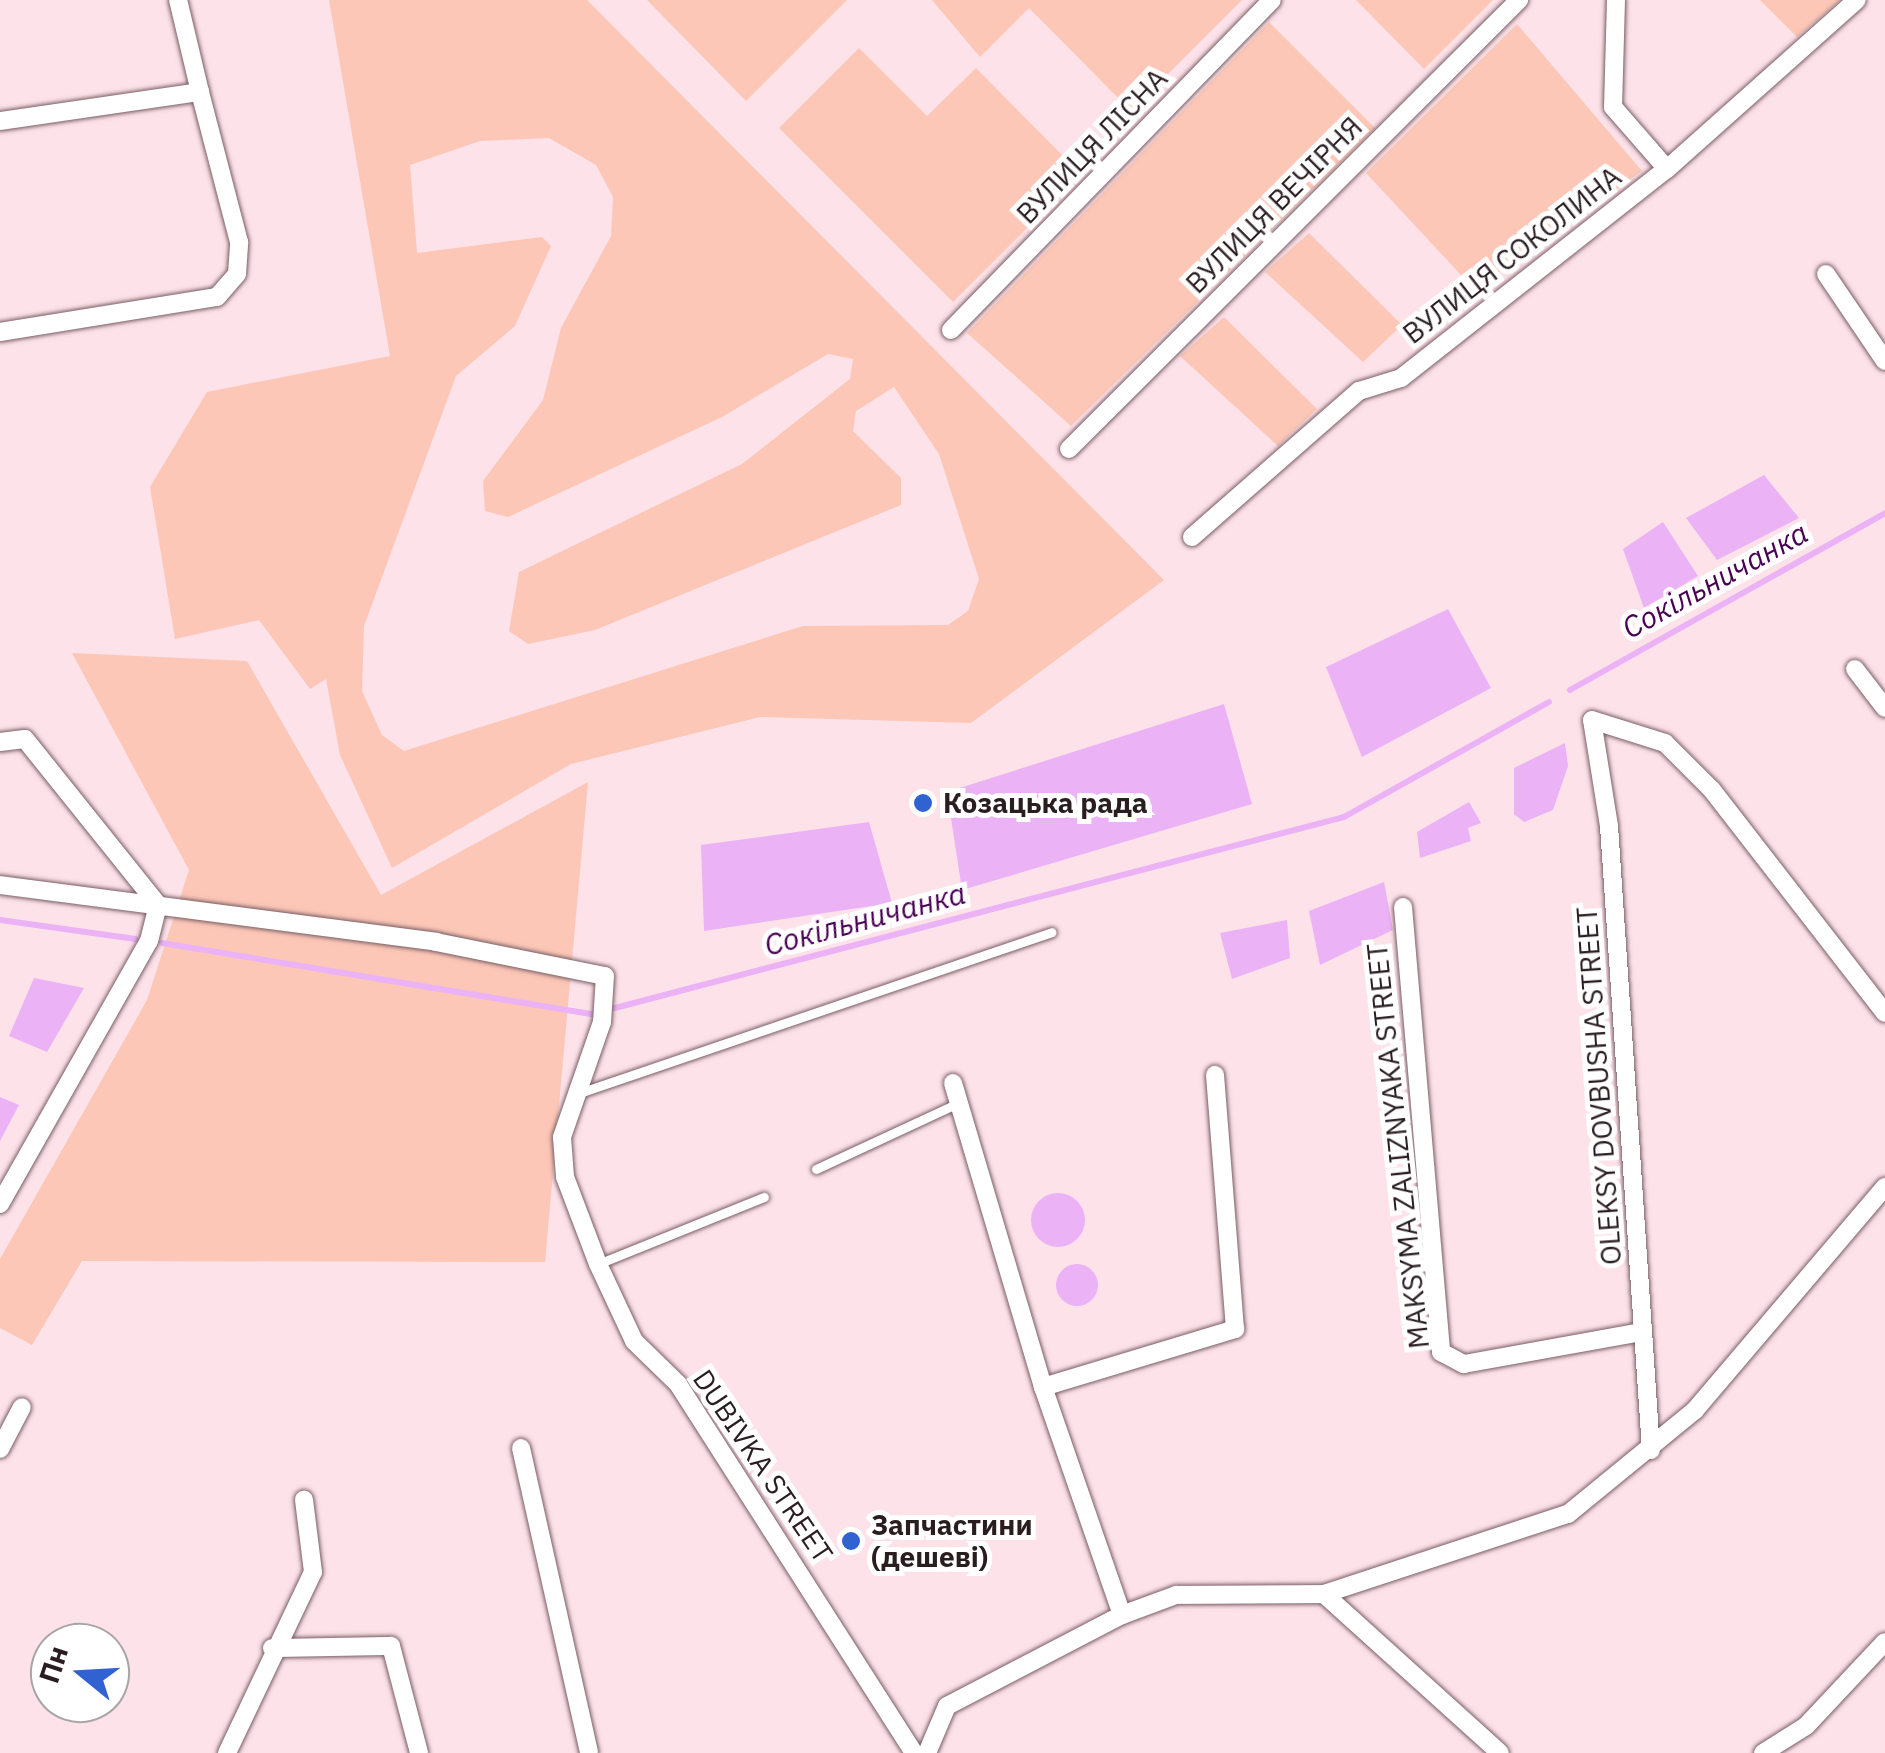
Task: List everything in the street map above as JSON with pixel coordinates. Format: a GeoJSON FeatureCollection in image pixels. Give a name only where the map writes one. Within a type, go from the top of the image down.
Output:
{"type":"FeatureCollection","features":[{"type":"Feature","properties":{"kind":"street"},"geometry":{"type":"LineString","coordinates":[[0,332],[217,297],[237,274],[239,242],[178,0]]}},
{"type":"Feature","properties":{"kind":"street","name":"ВУЛИЦЯ ЛІСНА"},"geometry":{"type":"LineString","coordinates":[[952,330],[1272,0]]}},
{"type":"Feature","properties":{"kind":"street","name":"ВУЛИЦЯ ВЕЧІРНЯ"},"geometry":{"type":"LineString","coordinates":[[1069,449],[1519,0]]}},
{"type":"Feature","properties":{"kind":"street"},"geometry":{"type":"LineString","coordinates":[[1616,0],[1612,107],[1666,169]]}},
{"type":"Feature","properties":{"kind":"street","name":"ВУЛИЦЯ СОКОЛИНА"},"geometry":{"type":"LineString","coordinates":[[1192,537],[1359,391],[1401,378],[1666,169],[1856,0]]}},
{"type":"Feature","properties":{"kind":"street"},"geometry":{"type":"LineString","coordinates":[[0,122],[200,92]]}},
{"type":"Feature","properties":{"kind":"street"},"geometry":{"type":"LineString","coordinates":[[1826,274],[1885,361]]}},
{"type":"Feature","properties":{"kind":"street"},"geometry":{"type":"LineString","coordinates":[[1855,670],[1885,708]]}},
{"type":"Feature","properties":{"kind":"street","name":"OLEKSY DOVBUSHA STREET"},"geometry":{"type":"LineString","coordinates":[[1651,1450],[1609,826],[1592,720],[1665,743],[1700,778],[1885,1012]]}},
{"type":"Feature","properties":{"kind":"street"},"geometry":{"type":"LineString","coordinates":[[0,742],[25,739],[158,905]]}},
{"type":"Feature","properties":{"kind":"street"},"geometry":{"type":"LineString","coordinates":[[0,885],[158,905]]}},
{"type":"Feature","properties":{"kind":"street"},"geometry":{"type":"LineString","coordinates":[[0,1204],[149,941],[158,905]]}},
{"type":"Feature","properties":{"kind":"street","name":"DUBIVKA STREET"},"geometry":{"type":"LineString","coordinates":[[158,905],[605,976],[603,1016],[582,1092],[562,1137],[565,1177],[598,1264],[634,1341],[678,1384],[914,1753]]}},
{"type":"Feature","properties":{"kind":"street","name":"MAKSYMA ZALIZNYAKA STREET"},"geometry":{"type":"LineString","coordinates":[[1403,907],[1441,1352],[1464,1364],[1642,1332]]}},
{"type":"Feature","properties":{"kind":"street"},"geometry":{"type":"LineString","coordinates":[[1043,1388],[1235,1329],[1215,1075]]}},
{"type":"Feature","properties":{"kind":"street"},"geometry":{"type":"LineString","coordinates":[[953,1083],[1043,1388],[1122,1615]]}},
{"type":"Feature","properties":{"kind":"street"},"geometry":{"type":"LineString","coordinates":[[928,1753],[947,1706],[1122,1615],[1176,1595],[1324,1594],[1568,1514],[1651,1450],[1885,1187]]}},
{"type":"Feature","properties":{"kind":"street"},"geometry":{"type":"LineString","coordinates":[[0,1449],[22,1407]]}},
{"type":"Feature","properties":{"kind":"street"},"geometry":{"type":"LineString","coordinates":[[521,1448],[589,1753]]}},
{"type":"Feature","properties":{"kind":"street"},"geometry":{"type":"LineString","coordinates":[[227,1753],[272,1648],[313,1572],[304,1500]]}},
{"type":"Feature","properties":{"kind":"street"},"geometry":{"type":"LineString","coordinates":[[1324,1594],[1500,1753]]}},
{"type":"Feature","properties":{"kind":"street"},"geometry":{"type":"LineString","coordinates":[[1763,1753],[1806,1726],[1885,1642]]}},
{"type":"Feature","properties":{"kind":"street"},"geometry":{"type":"LineString","coordinates":[[272,1648],[391,1646],[419,1753]]}},
{"type":"Feature","properties":{"kind":"lane"},"geometry":{"type":"LineString","coordinates":[[582,1092],[1052,932]]}},
{"type":"Feature","properties":{"kind":"lane"},"geometry":{"type":"LineString","coordinates":[[816,1169],[960,1102]]}},
{"type":"Feature","properties":{"kind":"lane"},"geometry":{"type":"LineString","coordinates":[[598,1264],[764,1198]]}},
{"type":"Feature","properties":{"kind":"shaded area"},"geometry":{"type":"Polygon","coordinates":[[[329,0],[587,0],[1164,580],[971,723],[760,717],[571,764],[392,868],[340,755],[326,679],[310,689],[259,620],[175,639],[150,487],[207,392],[390,356],[329,0]],[[549,138],[480,141],[410,165],[417,253],[542,237],[551,246],[515,326],[456,376],[364,626],[362,691],[382,735],[404,751],[803,626],[948,625],[968,611],[979,579],[939,454],[894,387],[856,411],[853,431],[901,478],[901,505],[595,630],[528,644],[509,631],[519,572],[742,464],[850,379],[853,359],[828,354],[722,417],[508,517],[485,511],[483,481],[543,400],[561,328],[611,236],[613,197],[596,165],[549,138]]]}},
{"type":"Feature","properties":{"kind":"shaded area"},"geometry":{"type":"Polygon","coordinates":[[[647,0],[847,0],[746,101],[647,0]]]}},
{"type":"Feature","properties":{"kind":"shaded area"},"geometry":{"type":"Polygon","coordinates":[[[932,0],[1242,0],[1131,111],[1029,8],[980,57],[932,0]]]}},
{"type":"Feature","properties":{"kind":"shaded area"},"geometry":{"type":"Polygon","coordinates":[[[1356,0],[1493,0],[1424,69],[1356,0]]]}},
{"type":"Feature","properties":{"kind":"shaded area"},"geometry":{"type":"Polygon","coordinates":[[[1760,0],[1840,0],[1797,37],[1760,0]]]}},
{"type":"Feature","properties":{"kind":"shaded area"},"geometry":{"type":"Polygon","coordinates":[[[1269,22],[1375,128],[1071,426],[967,333],[1269,22]]]}},
{"type":"Feature","properties":{"kind":"shaded area"},"geometry":{"type":"Polygon","coordinates":[[[1517,24],[1642,171],[1475,290],[1366,173],[1517,24]]]}},
{"type":"Feature","properties":{"kind":"shaded area"},"geometry":{"type":"Polygon","coordinates":[[[859,48],[927,116],[976,68],[1081,174],[953,302],[779,128],[859,48]]]}},
{"type":"Feature","properties":{"kind":"shaded area"},"geometry":{"type":"Polygon","coordinates":[[[1309,233],[1402,325],[1363,362],[1265,272],[1309,233]]]}},
{"type":"Feature","properties":{"kind":"shaded area"},"geometry":{"type":"Polygon","coordinates":[[[1224,317],[1317,409],[1278,446],[1180,356],[1224,317]]]}},
{"type":"Feature","properties":{"kind":"shaded area"},"geometry":{"type":"Polygon","coordinates":[[[1764,475],[1799,518],[1717,560],[1686,518],[1764,475]]]}},
{"type":"Feature","properties":{"kind":"shaded area"},"geometry":{"type":"Polygon","coordinates":[[[1663,522],[1698,576],[1644,608],[1623,549],[1663,522]]]}},
{"type":"Feature","properties":{"kind":"shaded area"},"geometry":{"type":"Polygon","coordinates":[[[1448,609],[1491,688],[1362,757],[1326,667],[1448,609]]]}},
{"type":"Feature","properties":{"kind":"shaded area"},"geometry":{"type":"Polygon","coordinates":[[[72,653],[247,661],[381,895],[588,782],[545,1262],[82,1261],[32,1345],[0,1328],[0,1259],[147,1000],[189,870],[72,653]]]}},
{"type":"Feature","properties":{"kind":"shaded area"},"geometry":{"type":"Polygon","coordinates":[[[1224,704],[1252,804],[962,890],[947,792],[1224,704]]]}},
{"type":"Feature","properties":{"kind":"shaded area"},"geometry":{"type":"Polygon","coordinates":[[[1565,743],[1568,766],[1553,810],[1524,822],[1514,814],[1514,768],[1565,743]]]}},
{"type":"Feature","properties":{"kind":"shaded area"},"geometry":{"type":"Polygon","coordinates":[[[1469,802],[1481,823],[1468,828],[1471,841],[1420,858],[1417,832],[1469,802]]]}},
{"type":"Feature","properties":{"kind":"shaded area"},"geometry":{"type":"Polygon","coordinates":[[[869,822],[892,903],[704,931],[701,845],[869,822]]]}},
{"type":"Feature","properties":{"kind":"shaded area"},"geometry":{"type":"Polygon","coordinates":[[[1384,882],[1393,930],[1320,965],[1309,911],[1384,882]]]}},
{"type":"Feature","properties":{"kind":"shaded area"},"geometry":{"type":"Polygon","coordinates":[[[1287,920],[1290,958],[1232,979],[1220,933],[1287,920]]]}},
{"type":"Feature","properties":{"kind":"shaded area"},"geometry":{"type":"Polygon","coordinates":[[[34,978],[84,988],[47,1052],[9,1036],[34,978]]]}},
{"type":"Feature","properties":{"kind":"shaded area"},"geometry":{"type":"Polygon","coordinates":[[[0,1097],[19,1105],[0,1141],[0,1097]]]}},
{"type":"Feature","properties":{"kind":"shaded area"},"geometry":{"type":"Polygon","coordinates":[[[1058,1193],[1077,1201],[1085,1220],[1077,1239],[1058,1247],[1039,1239],[1031,1220],[1039,1201],[1058,1193]]]}},
{"type":"Feature","properties":{"kind":"shaded area"},"geometry":{"type":"Polygon","coordinates":[[[1077,1264],[1092,1270],[1098,1285],[1092,1300],[1077,1306],[1062,1300],[1056,1285],[1062,1270],[1077,1264]]]}},
{"type":"Feature","properties":{"kind":"waterway","name":"Сокільничанка"},"geometry":{"type":"LineString","coordinates":[[1570,690],[1885,513]]}},
{"type":"Feature","properties":{"kind":"waterway","name":"Сокільничанка"},"geometry":{"type":"LineString","coordinates":[[162,943],[592,1014],[1344,817],[1549,702]]}},
{"type":"Feature","properties":{"kind":"waterway","name":"Сокільничанка"},"geometry":{"type":"LineString","coordinates":[[0,920],[136,939]]}},
{"type":"Feature","properties":{"kind":"place","name":"Козацька рада"},"geometry":{"type":"Point","coordinates":[923,803]}},
{"type":"Feature","properties":{"kind":"place","name":"Запчастини (дешеві)"},"geometry":{"type":"Point","coordinates":[851,1541]}}]}
